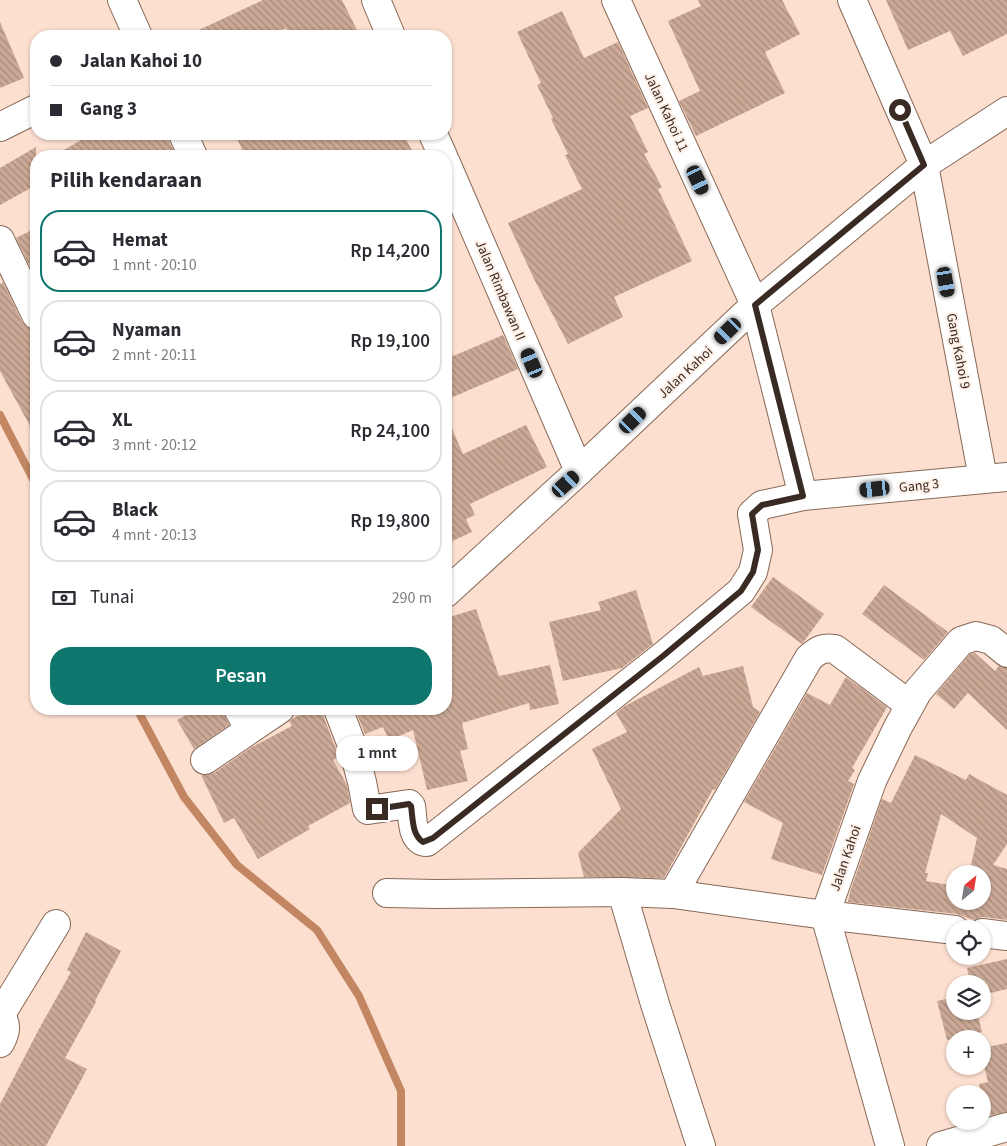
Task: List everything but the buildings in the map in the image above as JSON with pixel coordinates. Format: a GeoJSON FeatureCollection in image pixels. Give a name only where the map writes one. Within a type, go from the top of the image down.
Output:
{"type":"FeatureCollection","features":[{"type":"Feature","properties":{"kind":"street"},"geometry":{"type":"LineString","coordinates":[[122,0],[135,30]]}},
{"type":"Feature","properties":{"kind":"street"},"geometry":{"type":"LineString","coordinates":[[376,0],[389,30]]}},
{"type":"Feature","properties":{"kind":"street","name":"Jalan Kahoi 11"},"geometry":{"type":"LineString","coordinates":[[616,0],[755,305],[803,496]]}},
{"type":"Feature","properties":{"kind":"street","name":"Gang Kahoi 9"},"geometry":{"type":"LineString","coordinates":[[852,0],[924,165],[995,478]]}},
{"type":"Feature","properties":{"kind":"street","name":"Jalan Kahoi"},"geometry":{"type":"LineString","coordinates":[[452,587],[755,305],[924,165],[1007,111]]}},
{"type":"Feature","properties":{"kind":"street"},"geometry":{"type":"LineString","coordinates":[[0,127],[30,112]]}},
{"type":"Feature","properties":{"kind":"street","name":"Jalan Rimbawan II"},"geometry":{"type":"LineString","coordinates":[[452,177],[579,471]]}},
{"type":"Feature","properties":{"kind":"street"},"geometry":{"type":"LineString","coordinates":[[0,240],[30,302]]}},
{"type":"Feature","properties":{"kind":"street","name":"Gang 3"},"geometry":{"type":"LineString","coordinates":[[340,715],[353,748],[366,807],[368,810],[409,804],[411,806],[414,831],[418,839],[423,842],[433,838],[663,656],[741,591],[753,572],[758,550],[752,514],[762,505],[803,496],[995,478]]}},
{"type":"Feature","properties":{"kind":"street","name":"Jalan Kahoi"},"geometry":{"type":"LineString","coordinates":[[825,914],[872,781],[918,691],[961,641],[976,636],[990,640],[1007,653]]}},
{"type":"Feature","properties":{"kind":"street"},"geometry":{"type":"LineString","coordinates":[[673,894],[809,658],[816,652],[825,647],[835,649],[910,704]]}},
{"type":"Feature","properties":{"kind":"street"},"geometry":{"type":"LineString","coordinates":[[205,760],[244,719],[258,715]]}},
{"type":"Feature","properties":{"kind":"street"},"geometry":{"type":"LineString","coordinates":[[622,892],[655,1004],[701,1146]]}},
{"type":"Feature","properties":{"kind":"street"},"geometry":{"type":"LineString","coordinates":[[387,893],[622,892],[673,894],[946,929]]}},
{"type":"Feature","properties":{"kind":"street"},"geometry":{"type":"LineString","coordinates":[[825,914],[890,1146]]}},
{"type":"Feature","properties":{"kind":"street"},"geometry":{"type":"LineString","coordinates":[[1,1027],[56,924]]}},
{"type":"Feature","properties":{"kind":"street"},"geometry":{"type":"LineString","coordinates":[[991,934],[1007,936]]}},
{"type":"Feature","properties":{"kind":"street"},"geometry":{"type":"LineString","coordinates":[[941,1146],[1007,1128]]}},
{"type":"Feature","properties":{"kind":"waterway"},"geometry":{"type":"LineString","coordinates":[[0,415],[30,473]]}},
{"type":"Feature","properties":{"kind":"waterway"},"geometry":{"type":"LineString","coordinates":[[140,715],[184,797],[237,865],[317,930],[359,996],[401,1091],[401,1146]]}},
{"type":"Feature","properties":{"kind":"route"},"geometry":{"type":"LineString","coordinates":[[377,809],[409,804],[411,806],[414,831],[418,839],[426,842],[433,838],[663,656],[741,591],[753,572],[758,550],[752,514],[762,505],[803,496],[755,305],[924,165],[900,110]]}}]}
